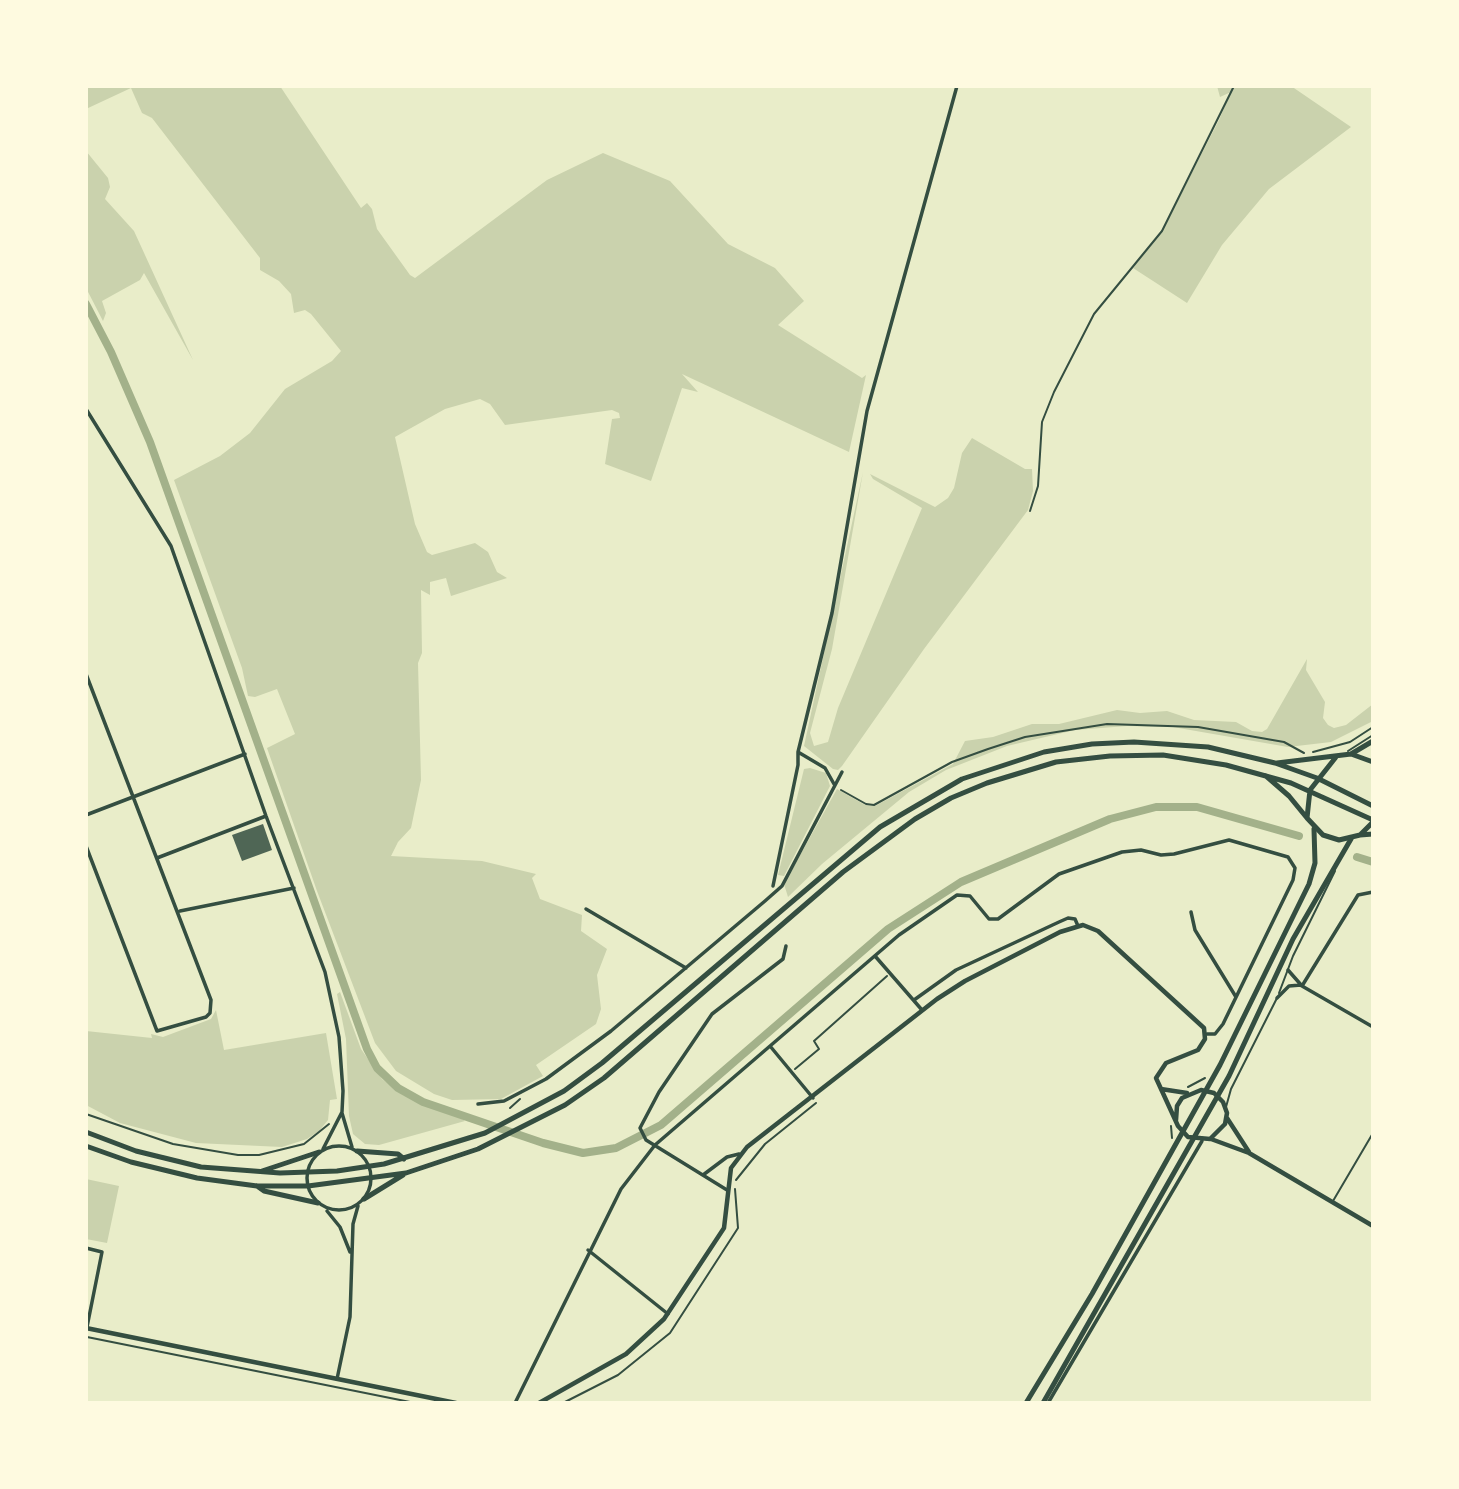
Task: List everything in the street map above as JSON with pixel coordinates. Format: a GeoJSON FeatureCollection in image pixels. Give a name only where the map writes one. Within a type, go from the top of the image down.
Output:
{"type":"FeatureCollection","features":[{"type":"Feature","properties":{"kind":"main road"},"geometry":{"type":"LineString","coordinates":[[1275,763],[1351,754],[1373,741]]}},
{"type":"Feature","properties":{"kind":"main road"},"geometry":{"type":"LineString","coordinates":[[86,1132],[167,1159],[253,1173],[307,1173],[369,1167],[404,1159],[485,1133],[521,1116],[603,1063],[880,827],[962,779],[1044,752],[1092,744],[1134,742],[1208,747],[1275,763],[1317,778],[1373,806]]}},
{"type":"Feature","properties":{"kind":"main road"},"geometry":{"type":"LineString","coordinates":[[1351,754],[1373,762]]}},
{"type":"Feature","properties":{"kind":"main road"},"geometry":{"type":"LineString","coordinates":[[86,1146],[166,1171],[257,1186],[308,1186],[406,1172],[493,1142],[528,1126],[604,1078],[876,846],[951,798],[1022,771],[1056,762],[1110,756],[1163,755],[1264,773],[1310,790],[1373,821],[1360,835]]}},
{"type":"Feature","properties":{"kind":"main road"},"geometry":{"type":"LineString","coordinates":[[1307,818],[1310,790],[1317,778],[1339,756]]}},
{"type":"Feature","properties":{"kind":"main road"},"geometry":{"type":"LineString","coordinates":[[1264,773],[1289,796],[1314,828],[1331,839],[1351,839],[1373,834]]}},
{"type":"Feature","properties":{"kind":"main road"},"geometry":{"type":"LineString","coordinates":[[1026,1403],[1184,1134],[1207,1090],[1309,884],[1315,863],[1314,828]]}},
{"type":"Feature","properties":{"kind":"main road"},"geometry":{"type":"LineString","coordinates":[[1043,1403],[1194,1140],[1250,1037],[1293,939],[1351,839]]}},
{"type":"Feature","properties":{"kind":"main road"},"geometry":{"type":"LineString","coordinates":[[355,1149],[398,1154],[404,1159]]}},
{"type":"Feature","properties":{"kind":"main road"},"geometry":{"type":"LineString","coordinates":[[253,1173],[321,1151]]}},
{"type":"Feature","properties":{"kind":"main road"},"geometry":{"type":"LineString","coordinates":[[361,1201],[406,1172]]}},
{"type":"Feature","properties":{"kind":"main road"},"geometry":{"type":"LineString","coordinates":[[257,1186],[264,1191],[318,1203]]}},
{"type":"Feature","properties":{"kind":"street"},"geometry":{"type":"LineString","coordinates":[[773,886],[798,765],[798,752],[832,613],[867,411],[957,86]]}},
{"type":"Feature","properties":{"kind":"street"},"geometry":{"type":"LineString","coordinates":[[86,409],[171,546],[265,816],[325,972],[344,1076],[342,1112],[355,1149],[369,1167],[371,1179],[352,1224],[351,1317],[337,1379]]}},
{"type":"Feature","properties":{"kind":"street"},"geometry":{"type":"LineString","coordinates":[[86,674],[179,911],[212,1007],[206,1017],[157,1031],[86,846]]}},
{"type":"Feature","properties":{"kind":"street"},"geometry":{"type":"LineString","coordinates":[[86,697],[93,694]]}},
{"type":"Feature","properties":{"kind":"street"},"geometry":{"type":"LineString","coordinates":[[798,752],[825,768],[834,785]]}},
{"type":"Feature","properties":{"kind":"street"},"geometry":{"type":"LineString","coordinates":[[86,815],[245,754]]}},
{"type":"Feature","properties":{"kind":"street"},"geometry":{"type":"LineString","coordinates":[[478,1104],[504,1101],[546,1079],[611,1031],[782,886],[842,772]]}},
{"type":"Feature","properties":{"kind":"street"},"geometry":{"type":"LineString","coordinates":[[157,858],[265,816]]}},
{"type":"Feature","properties":{"kind":"street"},"geometry":{"type":"LineString","coordinates":[[515,1403],[588,1250],[621,1188],[655,1145],[875,956],[918,921],[957,895],[970,896],[989,919],[998,919],[1059,874],[1078,865],[1122,852],[1141,850],[1174,855],[1229,840],[1288,858],[1295,868],[1293,880],[1223,1024],[1214,1034],[1206,1034]]}},
{"type":"Feature","properties":{"kind":"street"},"geometry":{"type":"LineString","coordinates":[[179,911],[294,888]]}},
{"type":"Feature","properties":{"kind":"street"},"geometry":{"type":"LineString","coordinates":[[1302,985],[1358,895],[1373,892]]}},
{"type":"Feature","properties":{"kind":"street"},"geometry":{"type":"LineString","coordinates":[[586,909],[686,968]]}},
{"type":"Feature","properties":{"kind":"street"},"geometry":{"type":"LineString","coordinates":[[1191,912],[1195,930],[1236,997]]}},
{"type":"Feature","properties":{"kind":"street"},"geometry":{"type":"LineString","coordinates":[[914,1000],[956,970],[1059,922],[1068,918],[1075,919],[1078,926]]}},
{"type":"Feature","properties":{"kind":"street"},"geometry":{"type":"LineString","coordinates":[[703,1175],[727,1157],[739,1154],[922,1010],[965,981],[1060,932],[1078,926],[1098,930],[1107,937],[1204,1028],[1206,1034],[1198,1050],[1160,1069],[1156,1078],[1184,1134],[1194,1140],[1210,1139],[1222,1130],[1227,1117]]}},
{"type":"Feature","properties":{"kind":"street"},"geometry":{"type":"LineString","coordinates":[[727,1190],[646,1140],[640,1128],[659,1092],[712,1014],[783,959],[786,946]]}},
{"type":"Feature","properties":{"kind":"street"},"geometry":{"type":"LineString","coordinates":[[875,956],[922,1010]]}},
{"type":"Feature","properties":{"kind":"street"},"geometry":{"type":"LineString","coordinates":[[1288,970],[1302,985],[1373,1027]]}},
{"type":"Feature","properties":{"kind":"street"},"geometry":{"type":"LineString","coordinates":[[1277,998],[1289,986],[1302,985]]}},
{"type":"Feature","properties":{"kind":"street"},"geometry":{"type":"LineString","coordinates":[[770,1046],[813,1098]]}},
{"type":"Feature","properties":{"kind":"street"},"geometry":{"type":"LineString","coordinates":[[1160,1089],[1172,1093],[1207,1090],[1218,1096],[1226,1108],[1227,1117],[1249,1153]]}},
{"type":"Feature","properties":{"kind":"street"},"geometry":{"type":"LineString","coordinates":[[1176,1120],[1177,1106],[1188,1093]]}},
{"type":"Feature","properties":{"kind":"street"},"geometry":{"type":"LineString","coordinates":[[342,1112],[307,1173],[308,1186],[318,1203],[345,1234],[352,1259]]}},
{"type":"Feature","properties":{"kind":"street"},"geometry":{"type":"LineString","coordinates":[[1210,1139],[1249,1153],[1373,1226]]}},
{"type":"Feature","properties":{"kind":"street"},"geometry":{"type":"LineString","coordinates":[[1048,1403],[1202,1141]]}},
{"type":"Feature","properties":{"kind":"street"},"geometry":{"type":"LineString","coordinates":[[321,1151],[332,1146],[355,1149]]}},
{"type":"Feature","properties":{"kind":"street"},"geometry":{"type":"LineString","coordinates":[[539,1403],[626,1354],[668,1314],[724,1228],[731,1168],[739,1154]]}},
{"type":"Feature","properties":{"kind":"street"},"geometry":{"type":"LineString","coordinates":[[326,1209],[344,1210],[361,1201]]}},
{"type":"Feature","properties":{"kind":"street"},"geometry":{"type":"LineString","coordinates":[[86,1248],[102,1252],[86,1332],[456,1403]]}},
{"type":"Feature","properties":{"kind":"street"},"geometry":{"type":"LineString","coordinates":[[588,1250],[668,1314]]}},
{"type":"Feature","properties":{"kind":"lane"},"geometry":{"type":"LineString","coordinates":[[1339,756],[1373,734]]}},
{"type":"Feature","properties":{"kind":"lane"},"geometry":{"type":"LineString","coordinates":[[1226,1108],[1231,1089],[1335,874],[1338,860]]}},
{"type":"Feature","properties":{"kind":"lane"},"geometry":{"type":"LineString","coordinates":[[1332,1201],[1373,1133]]}},
{"type":"Feature","properties":{"kind":"path"},"geometry":{"type":"LineString","coordinates":[[1030,511],[1038,486],[1042,422],[1054,392],[1094,314],[1162,231],[1234,86]]}},
{"type":"Feature","properties":{"kind":"path"},"geometry":{"type":"LineString","coordinates":[[834,785],[866,804],[874,805],[953,762],[1025,737],[1107,724],[1198,727],[1284,743],[1304,753],[1329,749],[1373,727]]}},
{"type":"Feature","properties":{"kind":"path"},"geometry":{"type":"LineString","coordinates":[[792,1073],[819,1049],[814,1041],[891,974]]}},
{"type":"Feature","properties":{"kind":"path"},"geometry":{"type":"LineString","coordinates":[[1172,1093],[1202,1080],[1212,1071]]}},
{"type":"Feature","properties":{"kind":"path"},"geometry":{"type":"LineString","coordinates":[[86,1114],[173,1144],[238,1155],[260,1155],[304,1144],[333,1124]]}},
{"type":"Feature","properties":{"kind":"path"},"geometry":{"type":"LineString","coordinates":[[1169,1118],[1172,1138],[1169,1145]]}},
{"type":"Feature","properties":{"kind":"path"},"geometry":{"type":"LineString","coordinates":[[86,1332],[415,1403]]}},
{"type":"Feature","properties":{"kind":"green space"},"geometry":{"type":"Polygon","coordinates":[[[86,86],[280,86],[361,208],[367,203],[372,209],[377,229],[410,275],[415,278],[547,180],[603,153],[670,181],[728,244],[775,268],[804,301],[778,325],[862,378],[866,375],[849,452],[682,374],[698,392],[682,388],[651,481],[605,464],[612,419],[620,418],[619,413],[612,410],[505,425],[490,404],[480,399],[445,409],[395,437],[415,524],[427,552],[432,555],[475,543],[488,552],[497,572],[507,578],[451,596],[446,578],[430,582],[430,595],[421,590],[422,653],[418,663],[421,780],[411,828],[398,842],[391,856],[482,861],[536,874],[532,878],[540,899],[582,915],[581,931],[607,949],[597,975],[601,1009],[596,1024],[536,1065],[543,1076],[501,1099],[452,1100],[434,1094],[396,1071],[375,1043],[317,891],[267,748],[295,734],[277,689],[255,697],[248,696],[242,668],[174,480],[220,456],[250,433],[285,389],[332,361],[341,351],[311,314],[305,310],[294,313],[291,294],[279,281],[260,270],[260,258],[152,118],[142,113],[131,88],[86,109],[86,86]]]}},
{"type":"Feature","properties":{"kind":"green space"},"geometry":{"type":"Polygon","coordinates":[[[1217,86],[1291,86],[1351,127],[1269,189],[1222,245],[1187,303],[1133,268],[1162,231],[1219,120],[1231,92],[1220,97],[1217,86]]]}},
{"type":"Feature","properties":{"kind":"green space"},"geometry":{"type":"Polygon","coordinates":[[[86,151],[108,178],[110,187],[105,199],[134,231],[193,360],[144,273],[140,280],[102,301],[106,313],[103,321],[86,288],[86,151]]]}},
{"type":"Feature","properties":{"kind":"green space"},"geometry":{"type":"Polygon","coordinates":[[[972,438],[1025,469],[1032,469],[1033,491],[1028,510],[924,649],[842,766],[838,770],[833,769],[804,746],[863,472],[832,649],[810,733],[814,746],[828,742],[838,708],[922,508],[873,479],[870,474],[935,507],[948,498],[954,488],[962,453],[972,438]]]}},
{"type":"Feature","properties":{"kind":"green space"},"geometry":{"type":"Polygon","coordinates":[[[1307,659],[1306,670],[1325,702],[1323,718],[1328,725],[1334,728],[1346,725],[1373,704],[1373,721],[1331,742],[1288,747],[1173,727],[1127,726],[1075,730],[1007,746],[946,770],[909,792],[822,864],[788,897],[784,884],[837,789],[865,805],[875,806],[953,764],[965,741],[993,737],[1032,724],[1059,724],[1117,710],[1140,713],[1167,711],[1194,720],[1236,722],[1252,731],[1262,732],[1267,729],[1307,659]]]}},
{"type":"Feature","properties":{"kind":"green space"},"geometry":{"type":"Polygon","coordinates":[[[804,769],[826,773],[830,786],[784,876],[778,875],[804,769]]]}},
{"type":"Feature","properties":{"kind":"green space"},"geometry":{"type":"Polygon","coordinates":[[[340,992],[361,1049],[382,1079],[403,1095],[457,1115],[465,1121],[379,1145],[365,1144],[353,1134],[349,1116],[346,1039],[337,994],[340,992]]]}},
{"type":"Feature","properties":{"kind":"green space"},"geometry":{"type":"Polygon","coordinates":[[[216,1010],[224,1050],[326,1033],[337,1099],[330,1100],[328,1120],[319,1131],[307,1139],[282,1147],[196,1143],[120,1123],[86,1105],[86,1031],[163,1037],[211,1019],[216,1010]]]}},
{"type":"Feature","properties":{"kind":"green space"},"geometry":{"type":"Polygon","coordinates":[[[86,1179],[119,1186],[107,1243],[86,1239],[86,1179]]]}},
{"type":"Feature","properties":{"kind":"building"},"geometry":{"type":"Polygon","coordinates":[[[263,824],[272,850],[242,861],[232,835],[263,824]]]}},
{"type":"Feature","properties":{"kind":"waterway"},"geometry":{"type":"LineString","coordinates":[[86,304],[111,352],[150,442],[367,1049],[377,1068],[398,1088],[423,1102],[543,1143],[583,1153],[616,1148],[661,1125],[888,929],[961,882],[1110,819],[1156,807],[1197,807],[1299,836]]}},
{"type":"Feature","properties":{"kind":"waterway"},"geometry":{"type":"LineString","coordinates":[[1357,857],[1373,862]]}}]}
